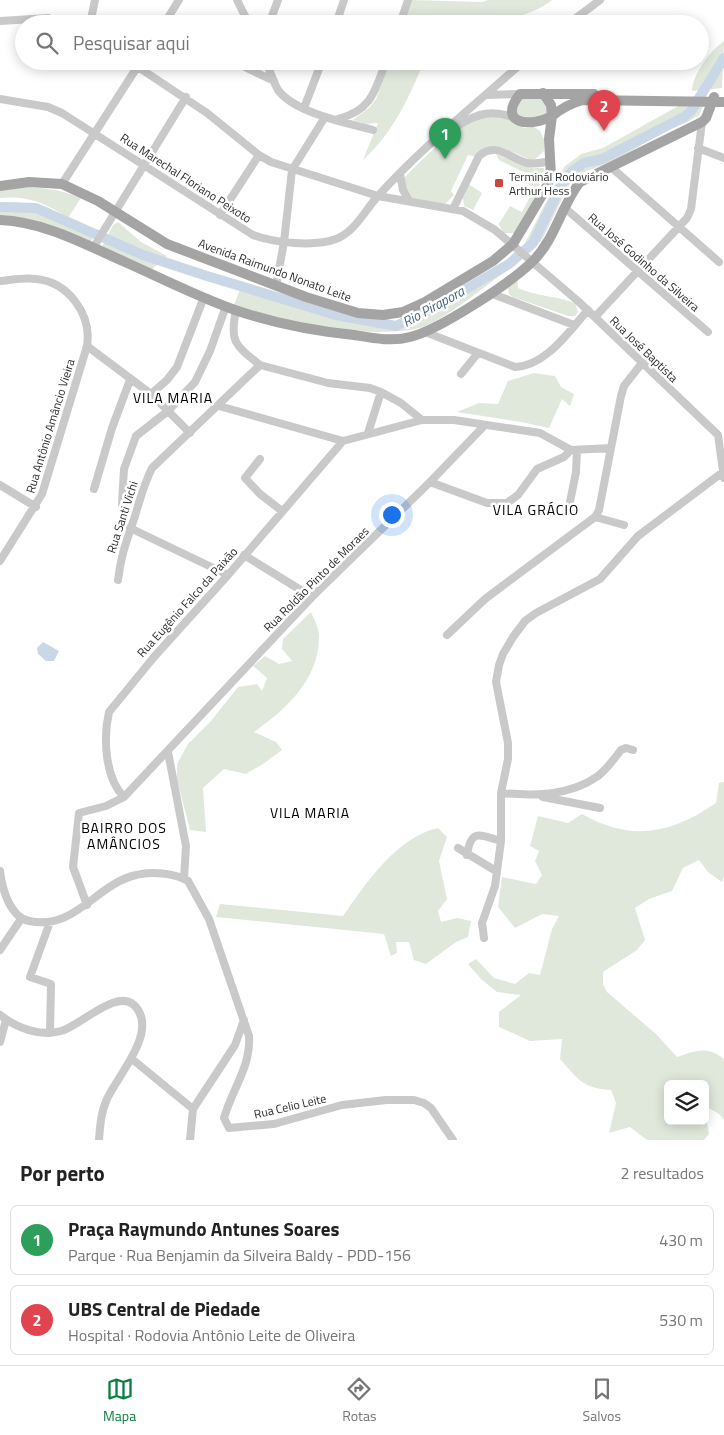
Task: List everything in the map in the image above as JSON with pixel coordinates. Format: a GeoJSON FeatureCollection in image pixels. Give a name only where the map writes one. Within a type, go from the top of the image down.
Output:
{"type":"FeatureCollection","features":[{"type":"Feature","properties":{"kind":"main road"},"geometry":{"type":"LineString","coordinates":[[543,93],[556,113]]}},
{"type":"Feature","properties":{"kind":"main road"},"geometry":{"type":"LineString","coordinates":[[689,98],[583,100],[575,102],[535,124],[520,122],[512,112],[513,106],[520,94],[543,93],[689,98],[724,102]]}},
{"type":"Feature","properties":{"kind":"main road"},"geometry":{"type":"LineString","coordinates":[[556,113],[574,94]]}},
{"type":"Feature","properties":{"kind":"main road"},"geometry":{"type":"LineString","coordinates":[[0,220],[15,221],[59,232],[231,308],[302,327],[376,338],[408,338],[425,332],[511,280],[549,239],[580,182],[612,168],[702,122],[713,101]]}},
{"type":"Feature","properties":{"kind":"main road","name":"Avenida Raimundo Nonato Leite"},"geometry":{"type":"LineString","coordinates":[[0,186],[29,182],[62,184],[98,201],[167,244],[276,286],[358,313],[383,315],[403,312],[424,302],[517,247],[551,176],[552,161],[549,139],[556,113]]}},
{"type":"Feature","properties":{"kind":"main road"},"geometry":{"type":"LineString","coordinates":[[535,124],[549,139]]}},
{"type":"Feature","properties":{"kind":"street"},"geometry":{"type":"LineString","coordinates":[[92,15],[95,0]]}},
{"type":"Feature","properties":{"kind":"street"},"geometry":{"type":"LineString","coordinates":[[170,15],[179,0]]}},
{"type":"Feature","properties":{"kind":"street"},"geometry":{"type":"LineString","coordinates":[[237,0],[245,15]]}},
{"type":"Feature","properties":{"kind":"street"},"geometry":{"type":"LineString","coordinates":[[272,15],[278,0]]}},
{"type":"Feature","properties":{"kind":"street"},"geometry":{"type":"LineString","coordinates":[[339,15],[344,0]]}},
{"type":"Feature","properties":{"kind":"street"},"geometry":{"type":"LineString","coordinates":[[403,15],[408,0]]}},
{"type":"Feature","properties":{"kind":"street"},"geometry":{"type":"LineString","coordinates":[[580,15],[600,0]]}},
{"type":"Feature","properties":{"kind":"street"},"geometry":{"type":"LineString","coordinates":[[0,21],[15,20]]}},
{"type":"Feature","properties":{"kind":"street"},"geometry":{"type":"LineString","coordinates":[[62,184],[136,70]]}},
{"type":"Feature","properties":{"kind":"street","name":"Rua José Baptista"},"geometry":{"type":"LineString","coordinates":[[148,70],[186,97],[259,155],[292,170],[378,196],[453,209],[477,218],[531,259],[721,434],[724,478]]}},
{"type":"Feature","properties":{"kind":"street"},"geometry":{"type":"LineString","coordinates":[[251,70],[274,81]]}},
{"type":"Feature","properties":{"kind":"street"},"geometry":{"type":"LineString","coordinates":[[270,70],[274,81],[286,98],[304,108],[325,116],[373,130]]}},
{"type":"Feature","properties":{"kind":"street"},"geometry":{"type":"LineString","coordinates":[[304,108],[319,70]]}},
{"type":"Feature","properties":{"kind":"street"},"geometry":{"type":"LineString","coordinates":[[336,120],[355,114],[365,107],[373,96],[383,70]]}},
{"type":"Feature","properties":{"kind":"street"},"geometry":{"type":"LineString","coordinates":[[433,142],[514,70]]}},
{"type":"Feature","properties":{"kind":"street"},"geometry":{"type":"LineString","coordinates":[[484,97],[520,94]]}},
{"type":"Feature","properties":{"kind":"street"},"geometry":{"type":"LineString","coordinates":[[94,246],[186,97]]}},
{"type":"Feature","properties":{"kind":"street"},"geometry":{"type":"LineString","coordinates":[[484,97],[491,112]]}},
{"type":"Feature","properties":{"kind":"street","name":"Rua Marechal Floriano Peixoto"},"geometry":{"type":"LineString","coordinates":[[0,99],[48,107],[96,134],[254,235],[284,242],[325,242],[337,239],[353,228],[378,196],[433,142]]}},
{"type":"Feature","properties":{"kind":"street"},"geometry":{"type":"LineString","coordinates":[[469,110],[478,114]]}},
{"type":"Feature","properties":{"kind":"street"},"geometry":{"type":"LineString","coordinates":[[433,142],[478,114],[491,112],[515,118]]}},
{"type":"Feature","properties":{"kind":"street"},"geometry":{"type":"LineString","coordinates":[[276,286],[284,242],[292,170],[325,116]]}},
{"type":"Feature","properties":{"kind":"street"},"geometry":{"type":"LineString","coordinates":[[595,317],[680,228],[691,209],[702,122]]}},
{"type":"Feature","properties":{"kind":"street"},"geometry":{"type":"LineString","coordinates":[[453,209],[479,156],[485,151],[492,148],[500,150],[533,164],[552,161]]}},
{"type":"Feature","properties":{"kind":"street"},"geometry":{"type":"LineString","coordinates":[[698,148],[724,158]]}},
{"type":"Feature","properties":{"kind":"street"},"geometry":{"type":"LineString","coordinates":[[220,215],[259,155]]}},
{"type":"Feature","properties":{"kind":"street"},"geometry":{"type":"LineString","coordinates":[[612,168],[718,262]]}},
{"type":"Feature","properties":{"kind":"street"},"geometry":{"type":"LineString","coordinates":[[400,174],[403,190],[409,201]]}},
{"type":"Feature","properties":{"kind":"street","name":"Rua José Godinho da Silveira"},"geometry":{"type":"LineString","coordinates":[[565,208],[708,332]]}},
{"type":"Feature","properties":{"kind":"street"},"geometry":{"type":"LineString","coordinates":[[0,281],[35,278],[63,288],[80,308],[85,319],[88,332],[87,346],[151,394],[190,433]]}},
{"type":"Feature","properties":{"kind":"street"},"geometry":{"type":"LineString","coordinates":[[490,293],[574,325]]}},
{"type":"Feature","properties":{"kind":"street"},"geometry":{"type":"LineString","coordinates":[[151,394],[167,380],[177,367],[204,297]]}},
{"type":"Feature","properties":{"kind":"street"},"geometry":{"type":"LineString","coordinates":[[231,308],[233,338],[239,347],[260,365],[328,383],[370,388],[401,403],[422,420]]}},
{"type":"Feature","properties":{"kind":"street"},"geometry":{"type":"LineString","coordinates":[[122,504],[124,469],[136,436],[168,412],[185,395],[203,367],[231,308]]}},
{"type":"Feature","properties":{"kind":"street"},"geometry":{"type":"LineString","coordinates":[[425,332],[515,367],[527,367],[553,347],[588,310]]}},
{"type":"Feature","properties":{"kind":"street","name":"Rua Antônio Amâncio Vieira"},"geometry":{"type":"LineString","coordinates":[[0,561],[36,507],[87,346]]}},
{"type":"Feature","properties":{"kind":"street"},"geometry":{"type":"LineString","coordinates":[[461,374],[478,353]]}},
{"type":"Feature","properties":{"kind":"street"},"geometry":{"type":"LineString","coordinates":[[447,635],[485,599],[595,516],[599,510],[621,396],[628,381],[642,363]]}},
{"type":"Feature","properties":{"kind":"street","name":"Rua Santi Vichi"},"geometry":{"type":"LineString","coordinates":[[118,580],[121,555],[144,485],[152,468],[260,365]]}},
{"type":"Feature","properties":{"kind":"street"},"geometry":{"type":"LineString","coordinates":[[94,489],[112,428],[130,380]]}},
{"type":"Feature","properties":{"kind":"street"},"geometry":{"type":"LineString","coordinates":[[368,433],[381,392]]}},
{"type":"Feature","properties":{"kind":"street"},"geometry":{"type":"LineString","coordinates":[[219,406],[343,441],[422,420],[454,420],[540,433],[574,450],[611,448]]}},
{"type":"Feature","properties":{"kind":"street","name":"Rua Roldão Pinto de Moraes"},"geometry":{"type":"LineString","coordinates":[[124,797],[312,597],[430,482],[485,424]]}},
{"type":"Feature","properties":{"kind":"street","name":"Rua Eugênio Falco da Paixão"},"geometry":{"type":"LineString","coordinates":[[124,797],[113,782],[108,755],[107,721],[109,712],[148,664],[228,575],[343,441]]}},
{"type":"Feature","properties":{"kind":"street"},"geometry":{"type":"LineString","coordinates":[[430,482],[487,503],[507,503],[518,495],[537,470],[574,450]]}},
{"type":"Feature","properties":{"kind":"street"},"geometry":{"type":"LineString","coordinates":[[570,502],[576,472],[574,450]]}},
{"type":"Feature","properties":{"kind":"street"},"geometry":{"type":"LineString","coordinates":[[260,459],[245,478],[260,494],[282,511]]}},
{"type":"Feature","properties":{"kind":"street"},"geometry":{"type":"LineString","coordinates":[[484,938],[482,923],[493,895],[501,840],[501,793],[508,743],[496,682],[499,665],[513,637],[536,613],[600,580],[638,536],[723,472]]}},
{"type":"Feature","properties":{"kind":"street"},"geometry":{"type":"LineString","coordinates":[[0,485],[36,507]]}},
{"type":"Feature","properties":{"kind":"street"},"geometry":{"type":"LineString","coordinates":[[595,516],[624,525]]}},
{"type":"Feature","properties":{"kind":"street"},"geometry":{"type":"LineString","coordinates":[[130,528],[228,575]]}},
{"type":"Feature","properties":{"kind":"street"},"geometry":{"type":"LineString","coordinates":[[244,556],[312,597]]}},
{"type":"Feature","properties":{"kind":"street"},"geometry":{"type":"LineString","coordinates":[[536,795],[561,792],[585,783],[599,775],[621,750],[626,748],[633,750]]}},
{"type":"Feature","properties":{"kind":"street"},"geometry":{"type":"LineString","coordinates":[[168,752],[186,846],[184,879]]}},
{"type":"Feature","properties":{"kind":"street"},"geometry":{"type":"LineString","coordinates":[[501,793],[536,795],[600,808]]}},
{"type":"Feature","properties":{"kind":"street"},"geometry":{"type":"LineString","coordinates":[[87,905],[73,867],[78,816],[82,810],[106,806],[124,797]]}},
{"type":"Feature","properties":{"kind":"street"},"geometry":{"type":"LineString","coordinates":[[467,855],[469,841],[472,836],[477,835],[501,840]]}},
{"type":"Feature","properties":{"kind":"street"},"geometry":{"type":"LineString","coordinates":[[458,848],[496,871]]}},
{"type":"Feature","properties":{"kind":"street"},"geometry":{"type":"LineString","coordinates":[[0,871],[11,905],[21,919],[41,923],[65,918],[87,905],[112,886],[134,875],[157,873],[184,879],[194,887],[209,919],[244,1020],[235,1045],[193,1109],[190,1140]]}},
{"type":"Feature","properties":{"kind":"street"},"geometry":{"type":"LineString","coordinates":[[0,950],[21,919]]}},
{"type":"Feature","properties":{"kind":"street"},"geometry":{"type":"LineString","coordinates":[[50,922],[30,977],[51,984],[50,1033]]}},
{"type":"Feature","properties":{"kind":"street"},"geometry":{"type":"LineString","coordinates":[[0,1042],[3,1017],[28,1030],[50,1033],[72,1026],[110,1004],[122,1000],[132,1002],[138,1009],[142,1021],[140,1036],[132,1059],[107,1099],[101,1119],[99,1140]]}},
{"type":"Feature","properties":{"kind":"street","name":"Rua Celio Leite"},"geometry":{"type":"LineString","coordinates":[[244,1020],[249,1036],[250,1050],[243,1074],[224,1118],[225,1124],[229,1128],[274,1124],[342,1105],[386,1100],[414,1100],[424,1103],[431,1108],[453,1140]]}},
{"type":"Feature","properties":{"kind":"street"},"geometry":{"type":"LineString","coordinates":[[132,1059],[193,1109]]}},
{"type":"Feature","properties":{"kind":"shaded area"},"geometry":{"type":"Polygon","coordinates":[[[412,0],[482,2],[488,0],[552,0],[522,15],[406,15],[412,0]]]}},
{"type":"Feature","properties":{"kind":"shaded area"},"geometry":{"type":"Polygon","coordinates":[[[724,41],[722,88],[692,91],[695,78],[700,70],[709,70],[709,56],[724,41]]]}},
{"type":"Feature","properties":{"kind":"shaded area"},"geometry":{"type":"Polygon","coordinates":[[[387,70],[420,70],[392,127],[374,150],[363,160],[378,123],[365,124],[353,120],[370,107],[376,99],[387,70]]]}},
{"type":"Feature","properties":{"kind":"shaded area"},"geometry":{"type":"Polygon","coordinates":[[[525,98],[543,99],[548,105],[548,114],[541,120],[516,115],[519,100],[525,98]]]}},
{"type":"Feature","properties":{"kind":"shaded area"},"geometry":{"type":"Polygon","coordinates":[[[680,105],[703,106],[699,115],[686,123],[670,129],[615,160],[573,177],[543,238],[540,242],[523,247],[564,167],[581,154],[603,148],[680,105]]]}},
{"type":"Feature","properties":{"kind":"shaded area"},"geometry":{"type":"Polygon","coordinates":[[[482,115],[503,116],[524,128],[534,127],[540,131],[544,139],[544,151],[533,161],[511,151],[496,148],[482,151],[476,157],[468,155],[451,191],[454,195],[443,206],[408,197],[402,180],[439,144],[460,128],[482,115]]]}},
{"type":"Feature","properties":{"kind":"shaded area"},"geometry":{"type":"Polygon","coordinates":[[[496,154],[531,168],[544,168],[544,177],[538,188],[522,182],[525,173],[499,160],[496,154]]]}},
{"type":"Feature","properties":{"kind":"shaded area"},"geometry":{"type":"Polygon","coordinates":[[[468,184],[482,193],[473,210],[464,206],[463,198],[468,184]]]}},
{"type":"Feature","properties":{"kind":"shaded area"},"geometry":{"type":"Polygon","coordinates":[[[17,187],[49,189],[81,198],[68,218],[36,201],[10,197],[0,198],[0,190],[17,187]]]}},
{"type":"Feature","properties":{"kind":"shaded area"},"geometry":{"type":"Polygon","coordinates":[[[533,191],[537,194],[521,226],[514,233],[503,233],[499,224],[510,206],[522,212],[533,191]]]}},
{"type":"Feature","properties":{"kind":"shaded area"},"geometry":{"type":"Polygon","coordinates":[[[14,202],[47,207],[94,235],[90,243],[0,219],[0,203],[14,202]]]}},
{"type":"Feature","properties":{"kind":"shaded area"},"geometry":{"type":"Polygon","coordinates":[[[118,222],[141,242],[167,256],[150,271],[101,249],[113,225],[118,222]]]}},
{"type":"Feature","properties":{"kind":"shaded area"},"geometry":{"type":"Polygon","coordinates":[[[512,257],[519,261],[473,296],[436,321],[413,329],[363,332],[312,327],[282,321],[233,307],[240,290],[346,318],[389,322],[407,320],[512,257]]]}},
{"type":"Feature","properties":{"kind":"shaded area"},"geometry":{"type":"Polygon","coordinates":[[[517,278],[518,288],[575,303],[578,312],[575,316],[568,316],[513,297],[509,294],[508,288],[517,278]]]}},
{"type":"Feature","properties":{"kind":"shaded area"},"geometry":{"type":"Polygon","coordinates":[[[534,373],[555,376],[561,387],[574,394],[570,406],[562,399],[549,428],[457,412],[479,403],[498,404],[508,381],[534,373]]]}},
{"type":"Feature","properties":{"kind":"shaded area"},"geometry":{"type":"Polygon","coordinates":[[[311,612],[319,635],[313,668],[298,692],[278,714],[254,732],[276,742],[282,750],[246,774],[224,769],[203,788],[206,832],[190,830],[177,780],[177,764],[188,744],[211,721],[238,687],[257,684],[262,691],[267,678],[253,666],[265,656],[279,664],[292,661],[282,649],[283,639],[311,612]]]}},
{"type":"Feature","properties":{"kind":"shaded area"},"geometry":{"type":"Polygon","coordinates":[[[724,782],[724,877],[722,882],[708,872],[699,860],[683,868],[672,891],[649,899],[635,908],[645,940],[637,950],[603,972],[603,984],[607,992],[656,1034],[677,1057],[701,1050],[712,1052],[724,1059],[724,1120],[719,1114],[709,1108],[709,1080],[664,1080],[664,1125],[708,1125],[709,1134],[704,1140],[647,1140],[630,1127],[609,1133],[616,1103],[611,1090],[587,1085],[572,1072],[560,1059],[562,1039],[530,1041],[499,1027],[499,1012],[521,995],[497,992],[481,979],[468,964],[476,959],[494,978],[515,984],[529,973],[540,975],[552,929],[559,916],[542,914],[515,928],[498,907],[502,877],[536,884],[542,875],[535,861],[539,851],[530,846],[538,816],[568,823],[582,814],[600,823],[617,828],[650,831],[683,822],[716,803],[719,783],[724,782]]]}},
{"type":"Feature","properties":{"kind":"shaded area"},"geometry":{"type":"Polygon","coordinates":[[[438,828],[447,837],[439,861],[447,899],[438,911],[441,922],[457,918],[471,921],[468,937],[456,942],[426,964],[414,960],[409,942],[396,942],[397,953],[391,956],[384,934],[216,917],[220,904],[343,916],[372,876],[396,851],[423,833],[438,828]]]}},
{"type":"Feature","properties":{"kind":"water"},"geometry":{"type":"Polygon","coordinates":[[[43,642],[59,651],[54,661],[46,661],[38,654],[37,648],[43,642]]]}},
{"type":"Feature","properties":{"kind":"waterway","name":"Rio Pirapora"},"geometry":{"type":"LineString","coordinates":[[0,207],[36,208],[143,255],[207,276],[336,315],[396,326],[430,310],[509,264],[533,243],[562,184],[572,171],[584,163],[602,159],[684,117],[691,111],[724,58]]}},
{"type":"Feature","properties":{"kind":"place","name":"UBS Central de Piedade"},"geometry":{"type":"Point","coordinates":[604,131]}},
{"type":"Feature","properties":{"kind":"place","name":"Praça Raymundo Antunes Soares"},"geometry":{"type":"Point","coordinates":[445,159]}},
{"type":"Feature","properties":{"kind":"place","name":"Terminál Rodoviário Arthur Hess"},"geometry":{"type":"Point","coordinates":[499,183]}},
{"type":"Feature","properties":{"kind":"district","name":"VILA MARIA"},"geometry":{"type":"Point","coordinates":[173,397]}},
{"type":"Feature","properties":{"kind":"district","name":"VILA GRÁCIO"},"geometry":{"type":"Point","coordinates":[536,509]}},
{"type":"Feature","properties":{"kind":"district","name":"VILA MARIA"},"geometry":{"type":"Point","coordinates":[310,812]}},
{"type":"Feature","properties":{"kind":"district","name":"BAIRRO DOS AMÂNCIOS"},"geometry":{"type":"Point","coordinates":[124,836]}}]}
